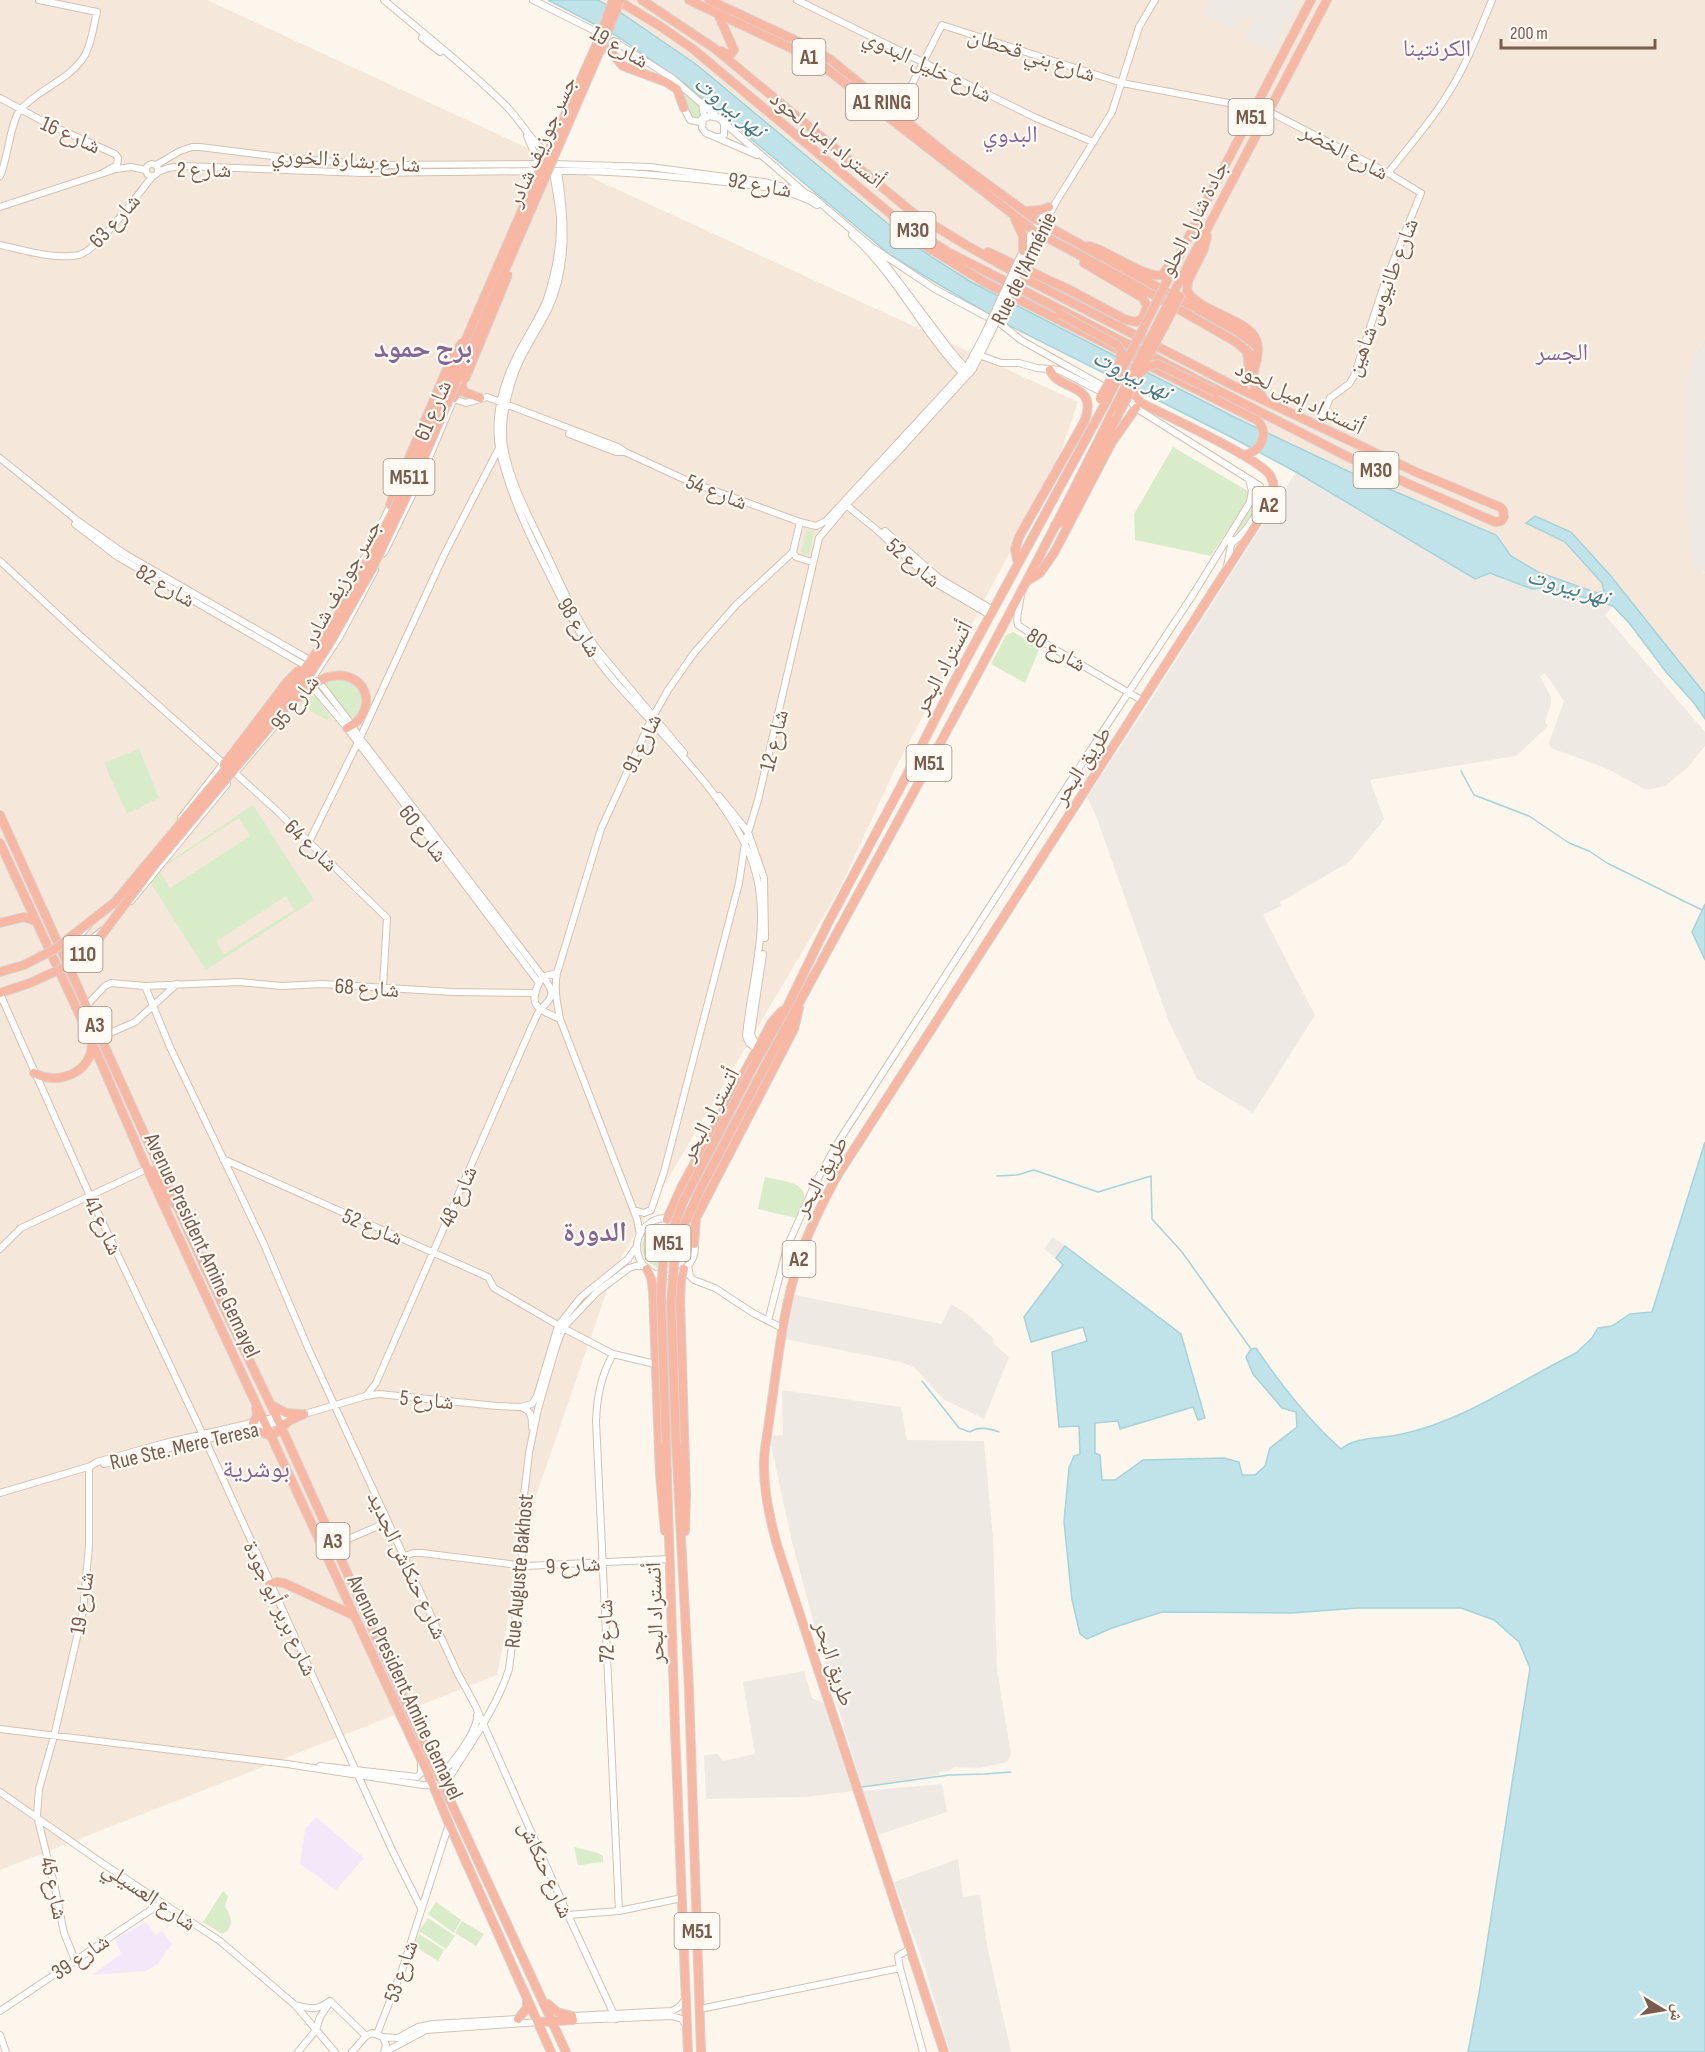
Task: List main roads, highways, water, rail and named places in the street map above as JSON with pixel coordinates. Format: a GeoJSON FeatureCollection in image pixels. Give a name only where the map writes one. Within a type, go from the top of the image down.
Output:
{"type":"FeatureCollection","features":[{"type":"Feature","properties":{"kind":"highway","name":"جسر جوزيف شادر"},"geometry":{"type":"LineString","coordinates":[[119,904],[152,868],[307,681],[386,541],[605,39],[617,0]]}},
{"type":"Feature","properties":{"kind":"highway","name":"جسر جوزيف شادر"},"geometry":{"type":"LineString","coordinates":[[119,904],[281,702],[334,626],[392,514],[427,436],[466,339],[617,0]]}},
{"type":"Feature","properties":{"kind":"highway","name":"أتستراد إميل لحود"},"geometry":{"type":"LineString","coordinates":[[617,0],[666,29],[693,49],[904,225],[948,252],[1352,459],[1495,522],[1504,517],[1500,507],[1416,472],[1238,388],[1030,281],[943,231],[912,212],[714,48],[642,0]]}},
{"type":"Feature","properties":{"kind":"highway","name":"A1"},"geometry":{"type":"LineString","coordinates":[[689,0],[814,59],[915,138]]}},
{"type":"Feature","properties":{"kind":"highway","name":"A1 RING"},"geometry":{"type":"LineString","coordinates":[[709,0],[825,57],[949,156],[1041,222],[1081,245],[1100,249],[1152,276],[1162,275],[1169,266]]}},
{"type":"Feature","properties":{"kind":"highway","name":"جادة شارل الحلو"},"geometry":{"type":"LineString","coordinates":[[1162,285],[1311,0]]}},
{"type":"Feature","properties":{"kind":"highway","name":"جادة شارل الحلو"},"geometry":{"type":"LineString","coordinates":[[1177,294],[1209,226],[1327,0]]}},
{"type":"Feature","properties":{"kind":"highway"},"geometry":{"type":"LineString","coordinates":[[714,48],[728,55],[734,52],[718,14]]}},
{"type":"Feature","properties":{"kind":"highway"},"geometry":{"type":"LineString","coordinates":[[605,39],[605,50],[623,66],[668,85],[681,100],[684,108]]}},
{"type":"Feature","properties":{"kind":"highway"},"geometry":{"type":"LineString","coordinates":[[790,132],[789,123],[796,122],[829,142]]}},
{"type":"Feature","properties":{"kind":"highway","name":"A1 RING"},"geometry":{"type":"LineString","coordinates":[[915,138],[1036,232],[1078,254]]}},
{"type":"Feature","properties":{"kind":"highway"},"geometry":{"type":"LineString","coordinates":[[1025,211],[1041,210],[1052,205]]}},
{"type":"Feature","properties":{"kind":"highway"},"geometry":{"type":"LineString","coordinates":[[1013,215],[1023,236],[1023,251]]}},
{"type":"Feature","properties":{"kind":"highway"},"geometry":{"type":"LineString","coordinates":[[904,225],[924,245],[971,274],[1143,363],[1148,353]]}},
{"type":"Feature","properties":{"kind":"highway"},"geometry":{"type":"LineString","coordinates":[[1055,525],[1062,522],[1138,377],[1177,294],[1188,280],[1204,249],[1209,226]]}},
{"type":"Feature","properties":{"kind":"highway"},"geometry":{"type":"LineString","coordinates":[[943,231],[1070,290],[1124,319],[1136,322],[1145,315],[1147,306],[1143,298],[1083,263],[1078,254]]}},
{"type":"Feature","properties":{"kind":"highway"},"geometry":{"type":"LineString","coordinates":[[1103,401],[1119,365],[1162,285],[1169,266],[1184,238],[1190,234]]}},
{"type":"Feature","properties":{"kind":"highway"},"geometry":{"type":"LineString","coordinates":[[453,400],[464,382],[508,274],[516,244]]}},
{"type":"Feature","properties":{"kind":"highway"},"geometry":{"type":"LineString","coordinates":[[1081,245],[1237,331],[1257,346]]}},
{"type":"Feature","properties":{"kind":"highway"},"geometry":{"type":"LineString","coordinates":[[1078,254],[1158,297],[1246,349],[1257,360]]}},
{"type":"Feature","properties":{"kind":"highway"},"geometry":{"type":"LineString","coordinates":[[1188,280],[1187,291],[1192,299],[1254,336],[1257,346],[1253,378],[1255,389],[1283,409]]}},
{"type":"Feature","properties":{"kind":"highway","name":"M51"},"geometry":{"type":"LineString","coordinates":[[1103,401],[1162,285]]}},
{"type":"Feature","properties":{"kind":"highway","name":"أتستراد البحر"},"geometry":{"type":"LineString","coordinates":[[701,2052],[689,1689],[671,1304],[678,1245],[684,1225],[700,1190],[764,1068],[886,846],[1115,407],[1177,294]]}},
{"type":"Feature","properties":{"kind":"highway"},"geometry":{"type":"LineString","coordinates":[[1052,306],[1060,314],[1117,345],[1121,353],[1119,365]]}},
{"type":"Feature","properties":{"kind":"highway"},"geometry":{"type":"LineString","coordinates":[[390,505],[453,356],[466,339]]}},
{"type":"Feature","properties":{"kind":"highway"},"geometry":{"type":"LineString","coordinates":[[1238,388],[1243,386],[1247,378],[1249,359],[1246,349]]}},
{"type":"Feature","properties":{"kind":"highway","name":"A2"},"geometry":{"type":"LineString","coordinates":[[1143,363],[1259,422],[1263,437],[1256,450],[1258,463]]}},
{"type":"Feature","properties":{"kind":"highway"},"geometry":{"type":"LineString","coordinates":[[1138,377],[1149,366],[1158,364],[1239,404],[1249,406]]}},
{"type":"Feature","properties":{"kind":"highway"},"geometry":{"type":"LineString","coordinates":[[1018,563],[1015,550],[1019,537],[1084,422],[1087,410],[1087,402],[1081,392],[1054,376],[1050,370]]}},
{"type":"Feature","properties":{"kind":"highway","name":"طريق البحر"},"geometry":{"type":"LineString","coordinates":[[944,2052],[772,1526],[764,1459],[782,1328],[802,1251],[810,1229],[837,1176],[1208,601],[1273,494],[1271,476],[1258,463],[1137,400],[1134,392],[1138,377]]}},
{"type":"Feature","properties":{"kind":"highway"},"geometry":{"type":"LineString","coordinates":[[464,382],[464,392],[480,398]]}},
{"type":"Feature","properties":{"kind":"highway","name":"أتستراد البحر"},"geometry":{"type":"LineString","coordinates":[[688,2052],[661,1297],[663,1263],[668,1241],[684,1200],[1091,427],[1094,413],[1103,401]]}},
{"type":"Feature","properties":{"kind":"highway"},"geometry":{"type":"LineString","coordinates":[[1024,585],[1040,573],[1054,553],[1112,442],[1135,408]]}},
{"type":"Feature","properties":{"kind":"highway","name":"A2"},"geometry":{"type":"LineString","coordinates":[[1244,455],[1256,450]]}},
{"type":"Feature","properties":{"kind":"highway"},"geometry":{"type":"LineString","coordinates":[[214,783],[219,770],[287,682],[304,665]]}},
{"type":"Feature","properties":{"kind":"highway"},"geometry":{"type":"LineString","coordinates":[[284,711],[316,682],[332,676],[344,676],[357,681],[362,687],[367,702],[364,713],[350,727]]}},
{"type":"Feature","properties":{"kind":"highway","name":"A3"},"geometry":{"type":"LineString","coordinates":[[0,816],[177,1206]]}},
{"type":"Feature","properties":{"kind":"highway","name":"A3"},"geometry":{"type":"LineString","coordinates":[[0,843],[92,1042]]}},
{"type":"Feature","properties":{"kind":"highway","name":"110"},"geometry":{"type":"LineString","coordinates":[[0,972],[24,965],[56,949],[119,904]]}},
{"type":"Feature","properties":{"kind":"highway","name":"110"},"geometry":{"type":"LineString","coordinates":[[0,994],[63,968],[86,952],[98,940],[119,904]]}},
{"type":"Feature","properties":{"kind":"highway"},"geometry":{"type":"LineString","coordinates":[[0,923],[24,917],[37,922]]}},
{"type":"Feature","properties":{"kind":"highway"},"geometry":{"type":"LineString","coordinates":[[694,1244],[696,1218],[794,1029],[800,1000]]}},
{"type":"Feature","properties":{"kind":"highway"},"geometry":{"type":"LineString","coordinates":[[663,1219],[774,1019],[788,1005]]}},
{"type":"Feature","properties":{"kind":"highway"},"geometry":{"type":"LineString","coordinates":[[34,1072],[42,1077],[55,1078],[80,1070],[90,1057],[92,1042]]}},
{"type":"Feature","properties":{"kind":"highway","name":"Avenue President Amine Gemayel"},"geometry":{"type":"LineString","coordinates":[[92,1042],[147,1169],[421,1761],[429,1784],[538,2019],[551,2052]]}},
{"type":"Feature","properties":{"kind":"highway"},"geometry":{"type":"LineString","coordinates":[[147,1169],[153,1170],[168,1198],[177,1206]]}},
{"type":"Feature","properties":{"kind":"highway","name":"Avenue President Amine Gemayel"},"geometry":{"type":"LineString","coordinates":[[177,1206],[279,1422],[566,2052]]}},
{"type":"Feature","properties":{"kind":"highway"},"geometry":{"type":"LineString","coordinates":[[683,1551],[686,1496],[680,1299],[681,1280],[686,1267]]}},
{"type":"Feature","properties":{"kind":"highway"},"geometry":{"type":"LineString","coordinates":[[646,1268],[651,1277],[653,1298],[661,1493],[664,1528],[670,1547]]}},
{"type":"Feature","properties":{"kind":"highway"},"geometry":{"type":"LineString","coordinates":[[653,1298],[662,1290],[669,1290],[676,1293],[680,1299]]}},
{"type":"Feature","properties":{"kind":"highway"},"geometry":{"type":"LineString","coordinates":[[253,1423],[257,1416],[255,1401]]}},
{"type":"Feature","properties":{"kind":"highway"},"geometry":{"type":"LineString","coordinates":[[243,1431],[258,1431],[272,1436],[279,1422],[304,1414],[280,1411],[269,1403]]}},
{"type":"Feature","properties":{"kind":"highway"},"geometry":{"type":"LineString","coordinates":[[270,1584],[284,1583],[353,1615]]}},
{"type":"Feature","properties":{"kind":"highway"},"geometry":{"type":"LineString","coordinates":[[429,1784],[433,1772],[432,1761]]}},
{"type":"Feature","properties":{"kind":"highway"},"geometry":{"type":"LineString","coordinates":[[524,1990],[528,2004],[518,2019],[553,2021],[573,2018]]}},
{"type":"Feature","properties":{"kind":"highway"},"geometry":{"type":"LineString","coordinates":[[543,1999],[557,2012],[573,2018]]}},
{"type":"Feature","properties":{"kind":"highway"},"geometry":{"type":"LineString","coordinates":[[538,2019],[544,2016],[543,1999]]}},
{"type":"Feature","properties":{"kind":"highway"},"geometry":{"type":"LineString","coordinates":[[562,2041],[563,2029],[573,2018]]}},
{"type":"Feature","properties":{"kind":"water","name":"نهر بيروت"},"geometry":{"type":"Polygon","coordinates":[[[548,0],[598,0],[624,15],[697,65],[905,238],[971,282],[1236,418],[1352,473],[1496,535],[1511,556],[1538,572],[1597,593],[1604,591],[1602,583],[1565,542],[1526,523],[1535,516],[1571,532],[1610,575],[1705,694],[1705,719],[1630,624],[1613,606],[1549,587],[1532,589],[1490,573],[1475,579],[1296,472],[1004,323],[889,254],[684,83],[617,36],[548,0]]]}},
{"type":"Feature","properties":{"kind":"water"},"geometry":{"type":"Polygon","coordinates":[[[1705,904],[1705,960],[1692,932],[1705,904]]]}},
{"type":"Feature","properties":{"kind":"water"},"geometry":{"type":"Polygon","coordinates":[[[1705,1142],[1705,2052],[1468,2052],[1530,1668],[1519,1642],[1494,1620],[1461,1608],[1358,1608],[1292,1613],[1162,1612],[1112,1628],[1087,1639],[1080,1634],[1072,1600],[1064,1522],[1069,1468],[1074,1456],[1080,1454],[1079,1426],[1059,1427],[1052,1352],[1087,1341],[1083,1327],[1031,1342],[1024,1317],[1063,1265],[1056,1258],[1065,1246],[1181,1334],[1205,1418],[1198,1420],[1193,1407],[1120,1429],[1118,1421],[1095,1423],[1095,1453],[1100,1455],[1102,1480],[1115,1480],[1143,1460],[1224,1458],[1239,1462],[1242,1475],[1255,1475],[1265,1466],[1270,1448],[1297,1427],[1296,1412],[1282,1408],[1253,1374],[1246,1357],[1251,1349],[1256,1348],[1295,1401],[1341,1449],[1354,1442],[1395,1436],[1447,1420],[1576,1353],[1592,1338],[1598,1328],[1612,1326],[1630,1314],[1652,1312],[1705,1142]]]}},
{"type":"Feature","properties":{"kind":"waterway"},"geometry":{"type":"LineString","coordinates":[[1461,771],[1474,795],[1529,816],[1569,843],[1589,851],[1607,863],[1702,910]]}},
{"type":"Feature","properties":{"kind":"waterway"},"geometry":{"type":"LineString","coordinates":[[997,1176],[1017,1175],[1034,1170],[1098,1192],[1151,1176],[1152,1219],[1182,1252],[1251,1349]]}},
{"type":"Feature","properties":{"kind":"waterway"},"geometry":{"type":"LineString","coordinates":[[922,1381],[959,1428],[970,1432],[984,1428],[999,1432]]}},
{"type":"Feature","properties":{"kind":"waterway"},"geometry":{"type":"LineString","coordinates":[[862,1787],[949,1775],[1011,1772]]}},
{"type":"Feature","properties":{"kind":"district","name":"الكرنتينا"},"geometry":{"type":"Point","coordinates":[1437,48]}},
{"type":"Feature","properties":{"kind":"district","name":"البدوي"},"geometry":{"type":"Point","coordinates":[1010,134]}},
{"type":"Feature","properties":{"kind":"district","name":"برج حموﺪ"},"geometry":{"type":"Point","coordinates":[423,347]}},
{"type":"Feature","properties":{"kind":"district","name":"الجسر"},"geometry":{"type":"Point","coordinates":[1562,352]}},
{"type":"Feature","properties":{"kind":"district","name":"الدورة"},"geometry":{"type":"Point","coordinates":[595,1231]}},
{"type":"Feature","properties":{"kind":"district","name":"بوشرية"},"geometry":{"type":"Point","coordinates":[256,1468]}}]}
